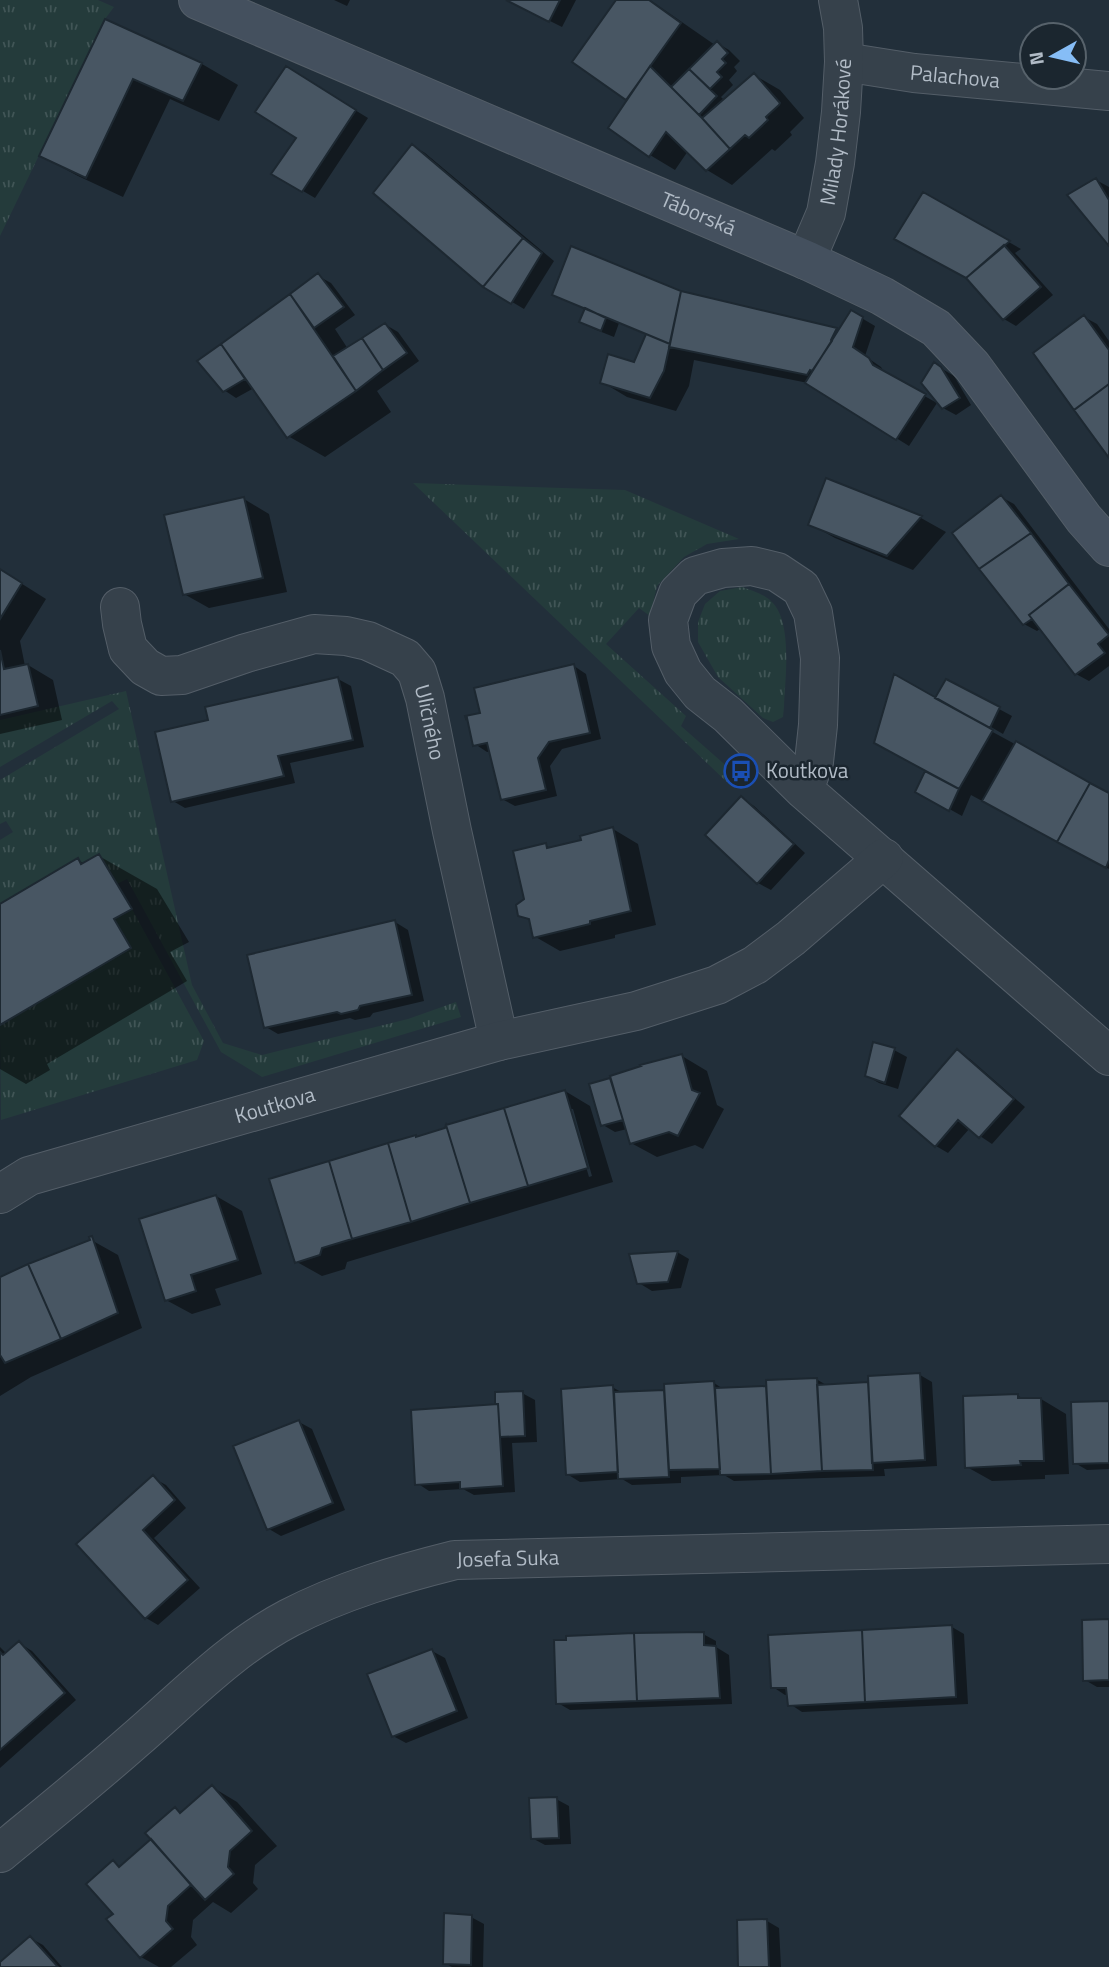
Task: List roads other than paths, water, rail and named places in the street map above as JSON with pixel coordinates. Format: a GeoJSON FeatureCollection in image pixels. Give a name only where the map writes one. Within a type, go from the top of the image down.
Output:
{"type":"FeatureCollection","features":[{"type":"Feature","properties":{"kind":"street","name":"Táborská"},"geometry":{"type":"LineString","coordinates":[[198,0],[806,260],[881,296],[936,328],[972,366],[1084,519],[1109,547]]}},
{"type":"Feature","properties":{"kind":"street","name":"Milady Horákové"},"geometry":{"type":"LineString","coordinates":[[806,260],[826,213],[835,163],[844,62],[843,28],[838,0]]}},
{"type":"Feature","properties":{"kind":"street","name":"Palachova"},"geometry":{"type":"LineString","coordinates":[[844,62],[914,73],[1109,91]]}},
{"type":"Feature","properties":{"kind":"street"},"geometry":{"type":"LineString","coordinates":[[804,790],[814,762],[818,724],[820,658],[813,613],[800,588],[777,572],[752,566],[723,568],[695,576],[678,593],[668,620],[671,646],[682,672],[700,693],[728,715],[804,790],[1109,1056]]}},
{"type":"Feature","properties":{"kind":"street","name":"Uličného"},"geometry":{"type":"LineString","coordinates":[[120,607],[128,649],[145,667],[161,676],[182,675],[246,653],[314,635],[345,636],[368,641],[405,658],[417,672],[425,698],[499,1041]]}},
{"type":"Feature","properties":{"kind":"street","name":"Koutkova"},"geometry":{"type":"LineString","coordinates":[[0,1194],[29,1176],[499,1041],[636,1011],[717,985],[755,965],[791,938],[884,858]]}},
{"type":"Feature","properties":{"kind":"street","name":"Josefa Suka"},"geometry":{"type":"LineString","coordinates":[[0,1853],[133,1742],[228,1657],[288,1619],[336,1597],[414,1570],[455,1560],[1109,1544]]}},
{"type":"Feature","properties":{"kind":"place","name":"Koutkova"},"geometry":{"type":"Point","coordinates":[741,771]}}]}
